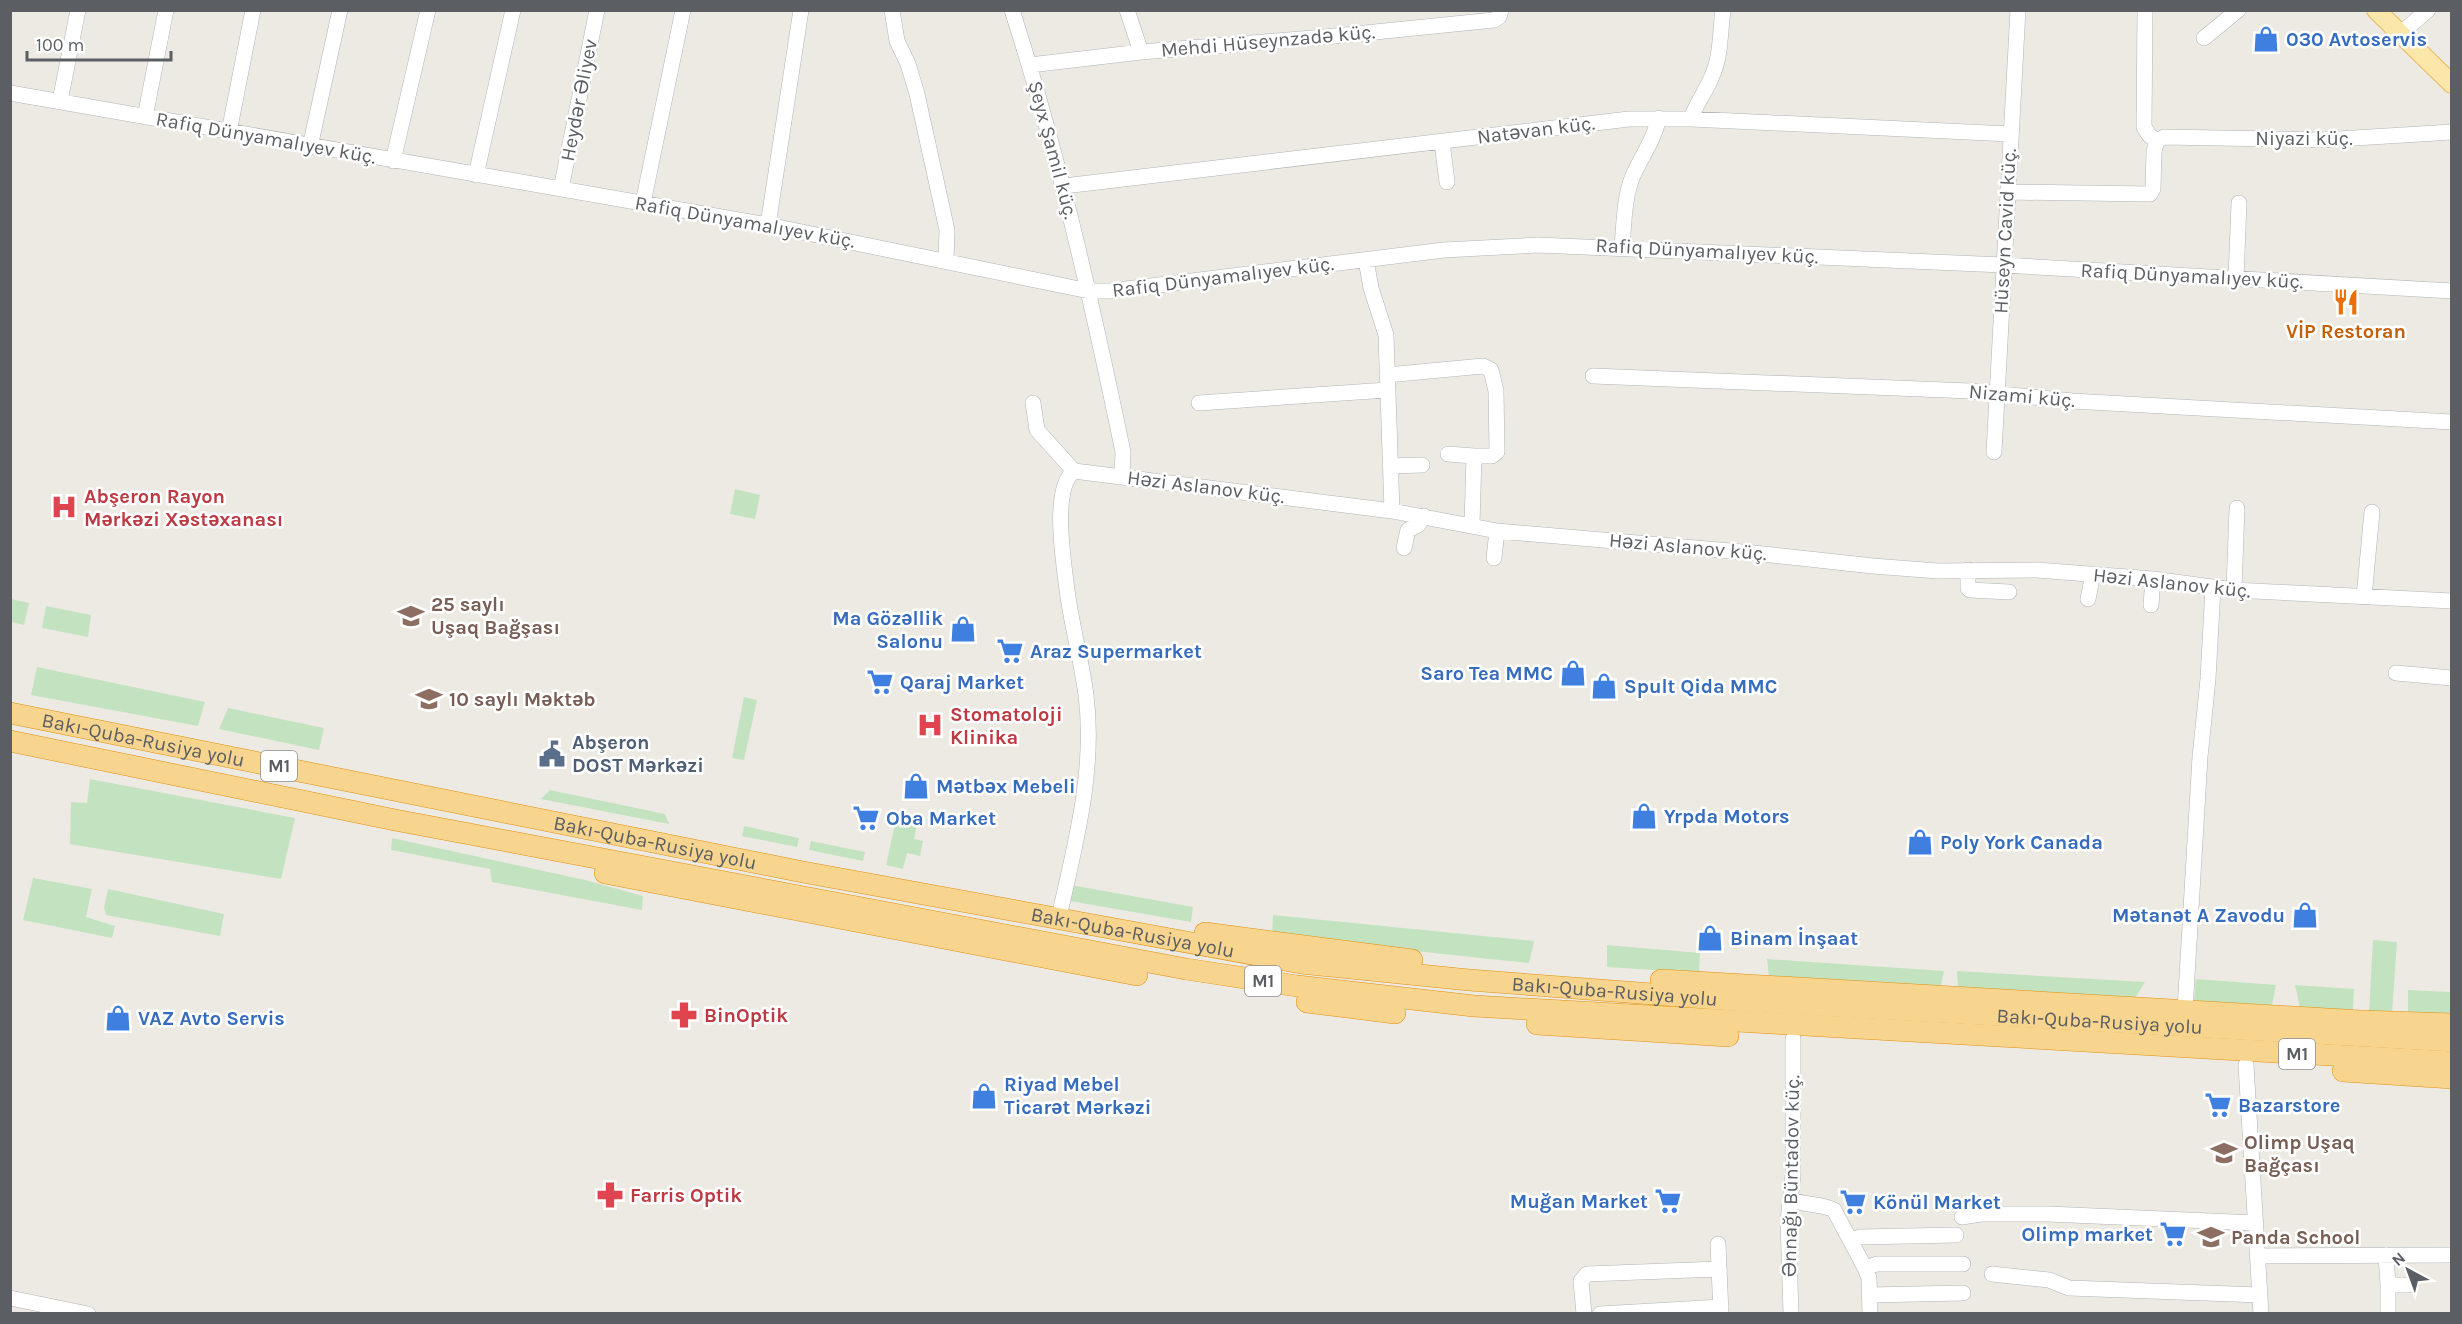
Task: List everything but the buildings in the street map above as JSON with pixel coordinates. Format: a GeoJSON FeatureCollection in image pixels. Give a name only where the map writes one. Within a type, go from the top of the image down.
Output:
{"type":"FeatureCollection","features":[{"type":"Feature","properties":{"kind":"highway"},"geometry":{"type":"LineString","coordinates":[[10,699],[674,833],[1196,932],[1424,962],[1598,977],[2451,1024]]}},
{"type":"Feature","properties":{"kind":"highway","name":"Bakı-Quba-Rusiya yolu"},"geometry":{"type":"LineString","coordinates":[[10,713],[803,872],[1301,963],[1469,980],[1733,1000],[2451,1041]]}},
{"type":"Feature","properties":{"kind":"highway","name":"Bakı-Quba-Rusiya yolu"},"geometry":{"type":"LineString","coordinates":[[10,741],[395,819],[1186,969],[1368,995],[1498,1008],[2451,1062]]}},
{"type":"Feature","properties":{"kind":"highway"},"geometry":{"type":"LineString","coordinates":[[395,819],[481,846],[663,886],[1180,983],[1319,1004],[1591,1029],[2451,1078]]}},
{"type":"Feature","properties":{"kind":"main road"},"geometry":{"type":"LineString","coordinates":[[2376,10],[2451,84]]}},
{"type":"Feature","properties":{"kind":"street"},"geometry":{"type":"LineString","coordinates":[[60,101],[78,10]]}},
{"type":"Feature","properties":{"kind":"street"},"geometry":{"type":"LineString","coordinates":[[146,117],[166,10]]}},
{"type":"Feature","properties":{"kind":"street"},"geometry":{"type":"LineString","coordinates":[[229,132],[254,10]]}},
{"type":"Feature","properties":{"kind":"street"},"geometry":{"type":"LineString","coordinates":[[310,147],[340,10]]}},
{"type":"Feature","properties":{"kind":"street"},"geometry":{"type":"LineString","coordinates":[[393,161],[428,10]]}},
{"type":"Feature","properties":{"kind":"street"},"geometry":{"type":"LineString","coordinates":[[476,175],[513,10]]}},
{"type":"Feature","properties":{"kind":"street","name":"Heydər Əliyev"},"geometry":{"type":"LineString","coordinates":[[561,189],[597,10]]}},
{"type":"Feature","properties":{"kind":"street"},"geometry":{"type":"LineString","coordinates":[[643,203],[683,10]]}},
{"type":"Feature","properties":{"kind":"street"},"geometry":{"type":"LineString","coordinates":[[768,225],[801,10]]}},
{"type":"Feature","properties":{"kind":"street"},"geometry":{"type":"LineString","coordinates":[[892,10],[897,41],[908,64],[917,94],[947,230],[946,260]]}},
{"type":"Feature","properties":{"kind":"street","name":"Şeyx Şamil küç."},"geometry":{"type":"LineString","coordinates":[[1012,10],[1064,186],[1089,291],[1123,452],[1122,476]]}},
{"type":"Feature","properties":{"kind":"street"},"geometry":{"type":"LineString","coordinates":[[1127,10],[1141,52]]}},
{"type":"Feature","properties":{"kind":"street","name":"Mehdi Hüseynzadə küç."},"geometry":{"type":"LineString","coordinates":[[1030,65],[1141,52],[1494,20],[1499,17],[1501,10]]}},
{"type":"Feature","properties":{"kind":"street"},"geometry":{"type":"LineString","coordinates":[[1691,119],[1695,106],[1712,78],[1716,65],[1723,10]]}},
{"type":"Feature","properties":{"kind":"street","name":"Hüseyn Cavid küç."},"geometry":{"type":"LineString","coordinates":[[1994,452],[2018,10]]}},
{"type":"Feature","properties":{"kind":"street"},"geometry":{"type":"LineString","coordinates":[[2007,192],[2150,194],[2153,189],[2154,151],[2157,141],[2144,127],[2145,10]]}},
{"type":"Feature","properties":{"kind":"street"},"geometry":{"type":"LineString","coordinates":[[2204,38],[2238,10]]}},
{"type":"Feature","properties":{"kind":"street"},"geometry":{"type":"LineString","coordinates":[[2400,34],[2428,10]]}},
{"type":"Feature","properties":{"kind":"street","name":"Rafiq Dünyamalıyev küç."},"geometry":{"type":"LineString","coordinates":[[10,93],[768,225],[1089,291],[1110,291],[1498,245],[1622,247],[2003,265],[2451,291]]}},
{"type":"Feature","properties":{"kind":"street"},"geometry":{"type":"LineString","coordinates":[[1622,247],[1627,197],[1632,178],[1650,147],[1659,118]]}},
{"type":"Feature","properties":{"kind":"street","name":"Natəvan küç."},"geometry":{"type":"LineString","coordinates":[[1064,186],[1594,122],[1659,118],[2010,134]]}},
{"type":"Feature","properties":{"kind":"street","name":"Niyazi küç."},"geometry":{"type":"LineString","coordinates":[[2157,141],[2170,137],[2322,140],[2451,132]]}},
{"type":"Feature","properties":{"kind":"street"},"geometry":{"type":"LineString","coordinates":[[1442,142],[1447,182]]}},
{"type":"Feature","properties":{"kind":"street"},"geometry":{"type":"LineString","coordinates":[[2235,278],[2239,203]]}},
{"type":"Feature","properties":{"kind":"street"},"geometry":{"type":"LineString","coordinates":[[1366,260],[1371,288],[1384,324],[1392,511]]}},
{"type":"Feature","properties":{"kind":"street"},"geometry":{"type":"LineString","coordinates":[[1199,403],[1387,383],[1483,366],[1491,370],[1496,391],[1497,452],[1492,456],[1448,454]]}},
{"type":"Feature","properties":{"kind":"street","name":"Nizami küç."},"geometry":{"type":"LineString","coordinates":[[1593,376],[1998,393],[2072,401],[2451,422]]}},
{"type":"Feature","properties":{"kind":"street"},"geometry":{"type":"LineString","coordinates":[[1033,402],[1037,430],[1074,471],[1065,482],[1062,500],[1062,551],[1070,613],[1086,695],[1088,766],[1080,826],[1062,908]]}},
{"type":"Feature","properties":{"kind":"street"},"geometry":{"type":"LineString","coordinates":[[1472,525],[1474,456]]}},
{"type":"Feature","properties":{"kind":"street"},"geometry":{"type":"LineString","coordinates":[[1390,466],[1422,465]]}},
{"type":"Feature","properties":{"kind":"street","name":"Həzi Aslanov küç."},"geometry":{"type":"LineString","coordinates":[[1074,471],[1392,511],[1497,531],[1754,553],[1873,566],[2037,570],[2153,579],[2234,590],[2451,601]]}},
{"type":"Feature","properties":{"kind":"street"},"geometry":{"type":"LineString","coordinates":[[2234,590],[2237,508]]}},
{"type":"Feature","properties":{"kind":"street"},"geometry":{"type":"LineString","coordinates":[[2364,597],[2372,512]]}},
{"type":"Feature","properties":{"kind":"street"},"geometry":{"type":"LineString","coordinates":[[1404,548],[1408,530],[1418,525],[1424,516]]}},
{"type":"Feature","properties":{"kind":"street"},"geometry":{"type":"LineString","coordinates":[[1494,558],[1497,531]]}},
{"type":"Feature","properties":{"kind":"street"},"geometry":{"type":"LineString","coordinates":[[1968,570],[1970,590],[2009,592]]}},
{"type":"Feature","properties":{"kind":"street"},"geometry":{"type":"LineString","coordinates":[[2088,599],[2093,574]]}},
{"type":"Feature","properties":{"kind":"street"},"geometry":{"type":"LineString","coordinates":[[2151,605],[2153,579]]}},
{"type":"Feature","properties":{"kind":"street"},"geometry":{"type":"LineString","coordinates":[[2185,1010],[2199,769],[2208,679],[2213,588]]}},
{"type":"Feature","properties":{"kind":"street"},"geometry":{"type":"LineString","coordinates":[[2396,673],[2451,678]]}},
{"type":"Feature","properties":{"kind":"street","name":"Ənnağı Büntadov küç."},"geometry":{"type":"LineString","coordinates":[[1791,1314],[1788,1221],[1793,1175],[1793,1039]]}},
{"type":"Feature","properties":{"kind":"street"},"geometry":{"type":"LineString","coordinates":[[2246,1065],[2261,1314]]}},
{"type":"Feature","properties":{"kind":"street"},"geometry":{"type":"LineString","coordinates":[[1790,1199],[1834,1210],[1865,1268],[1870,1295],[1870,1314]]}},
{"type":"Feature","properties":{"kind":"street"},"geometry":{"type":"LineString","coordinates":[[1962,1217],[1981,1214],[2048,1214],[2256,1223]]}},
{"type":"Feature","properties":{"kind":"street"},"geometry":{"type":"LineString","coordinates":[[1852,1240],[1860,1237],[1956,1235]]}},
{"type":"Feature","properties":{"kind":"street"},"geometry":{"type":"LineString","coordinates":[[1600,1314],[1721,1310],[1718,1244]]}},
{"type":"Feature","properties":{"kind":"street"},"geometry":{"type":"LineString","coordinates":[[2386,1255],[2388,1314]]}},
{"type":"Feature","properties":{"kind":"street"},"geometry":{"type":"LineString","coordinates":[[2258,1256],[2451,1255]]}},
{"type":"Feature","properties":{"kind":"street"},"geometry":{"type":"LineString","coordinates":[[1865,1268],[1877,1264],[1963,1264]]}},
{"type":"Feature","properties":{"kind":"street"},"geometry":{"type":"LineString","coordinates":[[1584,1314],[1581,1281],[1587,1274],[1719,1269]]}},
{"type":"Feature","properties":{"kind":"street"},"geometry":{"type":"LineString","coordinates":[[1992,1274],[2049,1280],[2069,1288],[2260,1295]]}},
{"type":"Feature","properties":{"kind":"street"},"geometry":{"type":"LineString","coordinates":[[2388,1285],[2408,1285]]}},
{"type":"Feature","properties":{"kind":"street"},"geometry":{"type":"LineString","coordinates":[[1870,1295],[1963,1293]]}},
{"type":"Feature","properties":{"kind":"street"},"geometry":{"type":"LineString","coordinates":[[10,1298],[42,1309],[88,1314]]}},
{"type":"Feature","properties":{"kind":"green space"},"geometry":{"type":"Polygon","coordinates":[[[735,489],[760,495],[755,519],[730,514],[735,489]]]}},
{"type":"Feature","properties":{"kind":"green space"},"geometry":{"type":"Polygon","coordinates":[[[11,599],[29,603],[24,625],[11,622],[11,599]]]}},
{"type":"Feature","properties":{"kind":"green space"},"geometry":{"type":"Polygon","coordinates":[[[46,606],[91,615],[88,637],[42,628],[46,606]]]}},
{"type":"Feature","properties":{"kind":"green space"},"geometry":{"type":"Polygon","coordinates":[[[37,667],[205,702],[198,726],[31,695],[37,667]]]}},
{"type":"Feature","properties":{"kind":"green space"},"geometry":{"type":"Polygon","coordinates":[[[744,697],[757,700],[744,760],[732,758],[744,697]]]}},
{"type":"Feature","properties":{"kind":"green space"},"geometry":{"type":"Polygon","coordinates":[[[228,708],[324,728],[319,750],[219,729],[228,708]]]}},
{"type":"Feature","properties":{"kind":"green space"},"geometry":{"type":"Polygon","coordinates":[[[90,779],[295,818],[281,879],[70,844],[71,802],[87,803],[90,779]]]}},
{"type":"Feature","properties":{"kind":"green space"},"geometry":{"type":"Polygon","coordinates":[[[550,790],[665,814],[669,824],[541,799],[550,790]]]}},
{"type":"Feature","properties":{"kind":"green space"},"geometry":{"type":"Polygon","coordinates":[[[897,815],[918,820],[914,839],[923,841],[920,856],[907,853],[903,869],[886,865],[897,815]]]}},
{"type":"Feature","properties":{"kind":"green space"},"geometry":{"type":"Polygon","coordinates":[[[744,826],[799,838],[797,847],[742,836],[744,826]]]}},
{"type":"Feature","properties":{"kind":"green space"},"geometry":{"type":"Polygon","coordinates":[[[392,838],[585,880],[643,896],[642,910],[492,882],[490,869],[391,850],[392,838]]]}},
{"type":"Feature","properties":{"kind":"green space"},"geometry":{"type":"Polygon","coordinates":[[[811,841],[865,852],[863,861],[809,850],[811,841]]]}},
{"type":"Feature","properties":{"kind":"green space"},"geometry":{"type":"Polygon","coordinates":[[[33,878],[92,889],[86,917],[115,926],[112,938],[23,920],[33,878]]]}},
{"type":"Feature","properties":{"kind":"green space"},"geometry":{"type":"Polygon","coordinates":[[[1071,885],[1193,907],[1191,922],[1070,901],[1071,885]]]}},
{"type":"Feature","properties":{"kind":"green space"},"geometry":{"type":"Polygon","coordinates":[[[108,889],[224,914],[220,936],[106,915],[104,908],[108,889]]]}},
{"type":"Feature","properties":{"kind":"green space"},"geometry":{"type":"Polygon","coordinates":[[[1273,915],[1534,941],[1529,963],[1272,936],[1273,915]]]}},
{"type":"Feature","properties":{"kind":"green space"},"geometry":{"type":"Polygon","coordinates":[[[2373,940],[2397,942],[2392,1013],[2369,1011],[2373,940]]]}},
{"type":"Feature","properties":{"kind":"green space"},"geometry":{"type":"Polygon","coordinates":[[[1607,945],[1700,953],[1699,973],[1607,967],[1607,945]]]}},
{"type":"Feature","properties":{"kind":"green space"},"geometry":{"type":"Polygon","coordinates":[[[1767,959],[1944,971],[1941,986],[1769,978],[1767,959]]]}},
{"type":"Feature","properties":{"kind":"green space"},"geometry":{"type":"Polygon","coordinates":[[[1957,971],[2145,982],[2135,998],[1958,988],[1957,971]]]}},
{"type":"Feature","properties":{"kind":"green space"},"geometry":{"type":"Polygon","coordinates":[[[2196,979],[2276,985],[2272,1005],[2194,1002],[2196,979]]]}},
{"type":"Feature","properties":{"kind":"green space"},"geometry":{"type":"Polygon","coordinates":[[[2295,985],[2354,989],[2353,1010],[2300,1008],[2295,985]]]}},
{"type":"Feature","properties":{"kind":"green space"},"geometry":{"type":"Polygon","coordinates":[[[2408,990],[2451,992],[2451,1014],[2408,1013],[2408,990]]]}},
{"type":"Feature","properties":{"kind":"place","name":"030 Avtoservis"},"geometry":{"type":"Point","coordinates":[2266,39]}},
{"type":"Feature","properties":{"kind":"place","name":"VİP Restoran"},"geometry":{"type":"Point","coordinates":[2346,302]}},
{"type":"Feature","properties":{"kind":"place","name":"Abşeron Rayon Mərkəzi Xəstəxanası"},"geometry":{"type":"Point","coordinates":[64,507]}},
{"type":"Feature","properties":{"kind":"place","name":"25 saylı Uşaq Bağşası"},"geometry":{"type":"Point","coordinates":[411,616]}},
{"type":"Feature","properties":{"kind":"place","name":"Ma Gözəllik Salonu"},"geometry":{"type":"Point","coordinates":[963,629]}},
{"type":"Feature","properties":{"kind":"place","name":"Araz Supermarket"},"geometry":{"type":"Point","coordinates":[1010,651]}},
{"type":"Feature","properties":{"kind":"place","name":"Saro Tea MMC"},"geometry":{"type":"Point","coordinates":[1573,673]}},
{"type":"Feature","properties":{"kind":"place","name":"Qaraj Market"},"geometry":{"type":"Point","coordinates":[880,682]}},
{"type":"Feature","properties":{"kind":"place","name":"Spult Qida MMC"},"geometry":{"type":"Point","coordinates":[1604,686]}},
{"type":"Feature","properties":{"kind":"place","name":"10 saylı Məktəb"},"geometry":{"type":"Point","coordinates":[429,699]}},
{"type":"Feature","properties":{"kind":"place","name":"Stomatoloji Klinika"},"geometry":{"type":"Point","coordinates":[930,725]}},
{"type":"Feature","properties":{"kind":"place","name":"Abşeron DOST Mərkəzi"},"geometry":{"type":"Point","coordinates":[552,754]}},
{"type":"Feature","properties":{"kind":"place","name":"Mətbəx Mebeli"},"geometry":{"type":"Point","coordinates":[916,786]}},
{"type":"Feature","properties":{"kind":"place","name":"Yrpda Motors"},"geometry":{"type":"Point","coordinates":[1644,816]}},
{"type":"Feature","properties":{"kind":"place","name":"Oba Market"},"geometry":{"type":"Point","coordinates":[866,818]}},
{"type":"Feature","properties":{"kind":"place","name":"Poly York Canada"},"geometry":{"type":"Point","coordinates":[1920,842]}},
{"type":"Feature","properties":{"kind":"place","name":"Mətanət A Zavodu"},"geometry":{"type":"Point","coordinates":[2305,915]}},
{"type":"Feature","properties":{"kind":"place","name":"Binam İnşaat"},"geometry":{"type":"Point","coordinates":[1710,938]}},
{"type":"Feature","properties":{"kind":"place","name":"BinOptik"},"geometry":{"type":"Point","coordinates":[684,1015]}},
{"type":"Feature","properties":{"kind":"place","name":"VAZ Avto Servis"},"geometry":{"type":"Point","coordinates":[118,1018]}},
{"type":"Feature","properties":{"kind":"place","name":"Riyad Mebel Ticarət Mərkəzi"},"geometry":{"type":"Point","coordinates":[984,1096]}},
{"type":"Feature","properties":{"kind":"place","name":"Bazarstore"},"geometry":{"type":"Point","coordinates":[2218,1105]}},
{"type":"Feature","properties":{"kind":"place","name":"Olimp Uşaq Bağçası"},"geometry":{"type":"Point","coordinates":[2224,1153]}},
{"type":"Feature","properties":{"kind":"place","name":"Farris Optik"},"geometry":{"type":"Point","coordinates":[610,1195]}},
{"type":"Feature","properties":{"kind":"place","name":"Muğan Market"},"geometry":{"type":"Point","coordinates":[1668,1201]}},
{"type":"Feature","properties":{"kind":"place","name":"Könül Market"},"geometry":{"type":"Point","coordinates":[1853,1202]}},
{"type":"Feature","properties":{"kind":"place","name":"Olimp market"},"geometry":{"type":"Point","coordinates":[2173,1234]}},
{"type":"Feature","properties":{"kind":"place","name":"Panda School"},"geometry":{"type":"Point","coordinates":[2211,1237]}}]}
